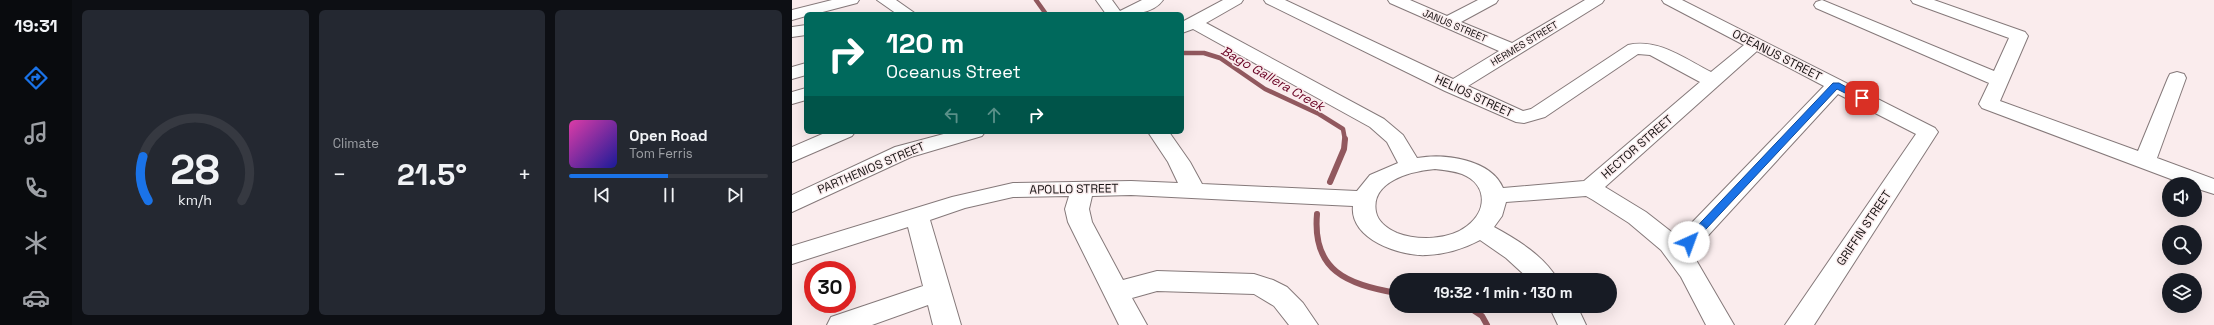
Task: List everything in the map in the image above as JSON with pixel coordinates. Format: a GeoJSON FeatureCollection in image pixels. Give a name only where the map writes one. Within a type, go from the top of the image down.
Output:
{"type":"FeatureCollection","features":[{"type":"Feature","properties":{"kind":"street"},"geometry":{"type":"LineString","coordinates":[[792,15],[851,0]]}},
{"type":"Feature","properties":{"kind":"street"},"geometry":{"type":"LineString","coordinates":[[1104,0],[1113,12]]}},
{"type":"Feature","properties":{"kind":"street"},"geometry":{"type":"LineString","coordinates":[[1130,12],[1155,0]]}},
{"type":"Feature","properties":{"kind":"street"},"geometry":{"type":"LineString","coordinates":[[1188,26],[1235,0]]}},
{"type":"Feature","properties":{"kind":"street","name":"HELIOS STREET"},"geometry":{"type":"LineString","coordinates":[[1272,0],[1507,114],[1524,117],[1532,116],[1629,51],[1640,48],[1656,51],[1713,81]]}},
{"type":"Feature","properties":{"kind":"street","name":"JANUS STREET"},"geometry":{"type":"LineString","coordinates":[[1396,0],[1513,50]]}},
{"type":"Feature","properties":{"kind":"street"},"geometry":{"type":"LineString","coordinates":[[1448,22],[1490,0]]}},
{"type":"Feature","properties":{"kind":"street","name":"HERMES STREET"},"geometry":{"type":"LineString","coordinates":[[1452,87],[1596,0]]}},
{"type":"Feature","properties":{"kind":"street","name":"OCEANUS STREET"},"geometry":{"type":"LineString","coordinates":[[1670,0],[1928,132]]}},
{"type":"Feature","properties":{"kind":"street"},"geometry":{"type":"LineString","coordinates":[[1919,0],[2019,36],[1989,104],[2214,187]]}},
{"type":"Feature","properties":{"kind":"street"},"geometry":{"type":"LineString","coordinates":[[1822,5],[1999,80]]}},
{"type":"Feature","properties":{"kind":"street"},"geometry":{"type":"LineString","coordinates":[[882,12],[897,7]]}},
{"type":"Feature","properties":{"kind":"street"},"geometry":{"type":"LineString","coordinates":[[1188,26],[1377,123],[1396,139],[1410,165]]}},
{"type":"Feature","properties":{"kind":"street"},"geometry":{"type":"LineString","coordinates":[[792,32],[804,30]]}},
{"type":"Feature","properties":{"kind":"street","name":"HECTOR STREET"},"geometry":{"type":"LineString","coordinates":[[1495,196],[1590,188],[1755,44]]}},
{"type":"Feature","properties":{"kind":"street"},"geometry":{"type":"LineString","coordinates":[[792,73],[804,70]]}},
{"type":"Feature","properties":{"kind":"street"},"geometry":{"type":"LineString","coordinates":[[2145,162],[2177,78]]}},
{"type":"Feature","properties":{"kind":"street"},"geometry":{"type":"LineString","coordinates":[[1678,253],[1836,85]]}},
{"type":"Feature","properties":{"kind":"street"},"geometry":{"type":"LineString","coordinates":[[792,98],[804,95]]}},
{"type":"Feature","properties":{"kind":"street","name":"GRIFFIN STREET"},"geometry":{"type":"LineString","coordinates":[[1799,325],[1928,132]]}},
{"type":"Feature","properties":{"kind":"street"},"geometry":{"type":"LineString","coordinates":[[792,155],[840,134]]}},
{"type":"Feature","properties":{"kind":"street","name":"PARTHENIOS STREET"},"geometry":{"type":"LineString","coordinates":[[792,204],[904,152],[968,134]]}},
{"type":"Feature","properties":{"kind":"street"},"geometry":{"type":"LineString","coordinates":[[1159,134],[1179,162],[1194,191]]}},
{"type":"Feature","properties":{"kind":"street"},"geometry":{"type":"LineString","coordinates":[[1435,162],[1459,166],[1474,172],[1487,180],[1495,196],[1493,213],[1480,229],[1457,242],[1429,247],[1401,243],[1388,239],[1370,225],[1364,208],[1370,190],[1377,182],[1398,169],[1410,165],[1435,162]]}},
{"type":"Feature","properties":{"kind":"street"},"geometry":{"type":"LineString","coordinates":[[1083,188],[1077,209],[1080,222],[1133,325]]}},
{"type":"Feature","properties":{"kind":"street","name":"APOLLO STREET"},"geometry":{"type":"LineString","coordinates":[[792,255],[917,215],[986,195],[1014,190],[1083,188],[1194,191],[1366,199]]}},
{"type":"Feature","properties":{"kind":"street"},"geometry":{"type":"LineString","coordinates":[[1590,188],[1640,220],[1664,238],[1678,253],[1701,286],[1720,325]]}},
{"type":"Feature","properties":{"kind":"street"},"geometry":{"type":"LineString","coordinates":[[917,215],[947,325]]}},
{"type":"Feature","properties":{"kind":"street"},"geometry":{"type":"LineString","coordinates":[[1480,229],[1518,253],[1534,266],[1540,273]]}},
{"type":"Feature","properties":{"kind":"street"},"geometry":{"type":"LineString","coordinates":[[1116,293],[1157,281],[1254,284],[1266,286],[1284,298],[1304,325]]}},
{"type":"Feature","properties":{"kind":"street"},"geometry":{"type":"LineString","coordinates":[[841,325],[938,291]]}},
{"type":"Feature","properties":{"kind":"street"},"geometry":{"type":"LineString","coordinates":[[1566,313],[1572,325]]}},
{"type":"Feature","properties":{"kind":"waterway","name":"Bago Gallera Creek"},"geometry":{"type":"LineString","coordinates":[[1036,0],[1045,12]]}},
{"type":"Feature","properties":{"kind":"waterway","name":"Bago Gallera Creek"},"geometry":{"type":"LineString","coordinates":[[1184,53],[1204,53],[1220,58],[1265,89],[1319,114],[1343,129],[1345,140]]}},
{"type":"Feature","properties":{"kind":"waterway","name":"Bago Gallera Creek"},"geometry":{"type":"LineString","coordinates":[[1330,182],[1344,149],[1345,140]]}},
{"type":"Feature","properties":{"kind":"waterway","name":"Bago Gallera Creek"},"geometry":{"type":"LineString","coordinates":[[1317,214],[1317,233],[1320,249],[1327,262],[1336,272],[1362,285],[1389,291]]}},
{"type":"Feature","properties":{"kind":"waterway","name":"Bago Gallera Creek"},"geometry":{"type":"LineString","coordinates":[[1478,313],[1482,316],[1487,325]]}},
{"type":"Feature","properties":{"kind":"route"},"geometry":{"type":"LineString","coordinates":[[1689,242],[1836,85],[1862,98]]}}]}
